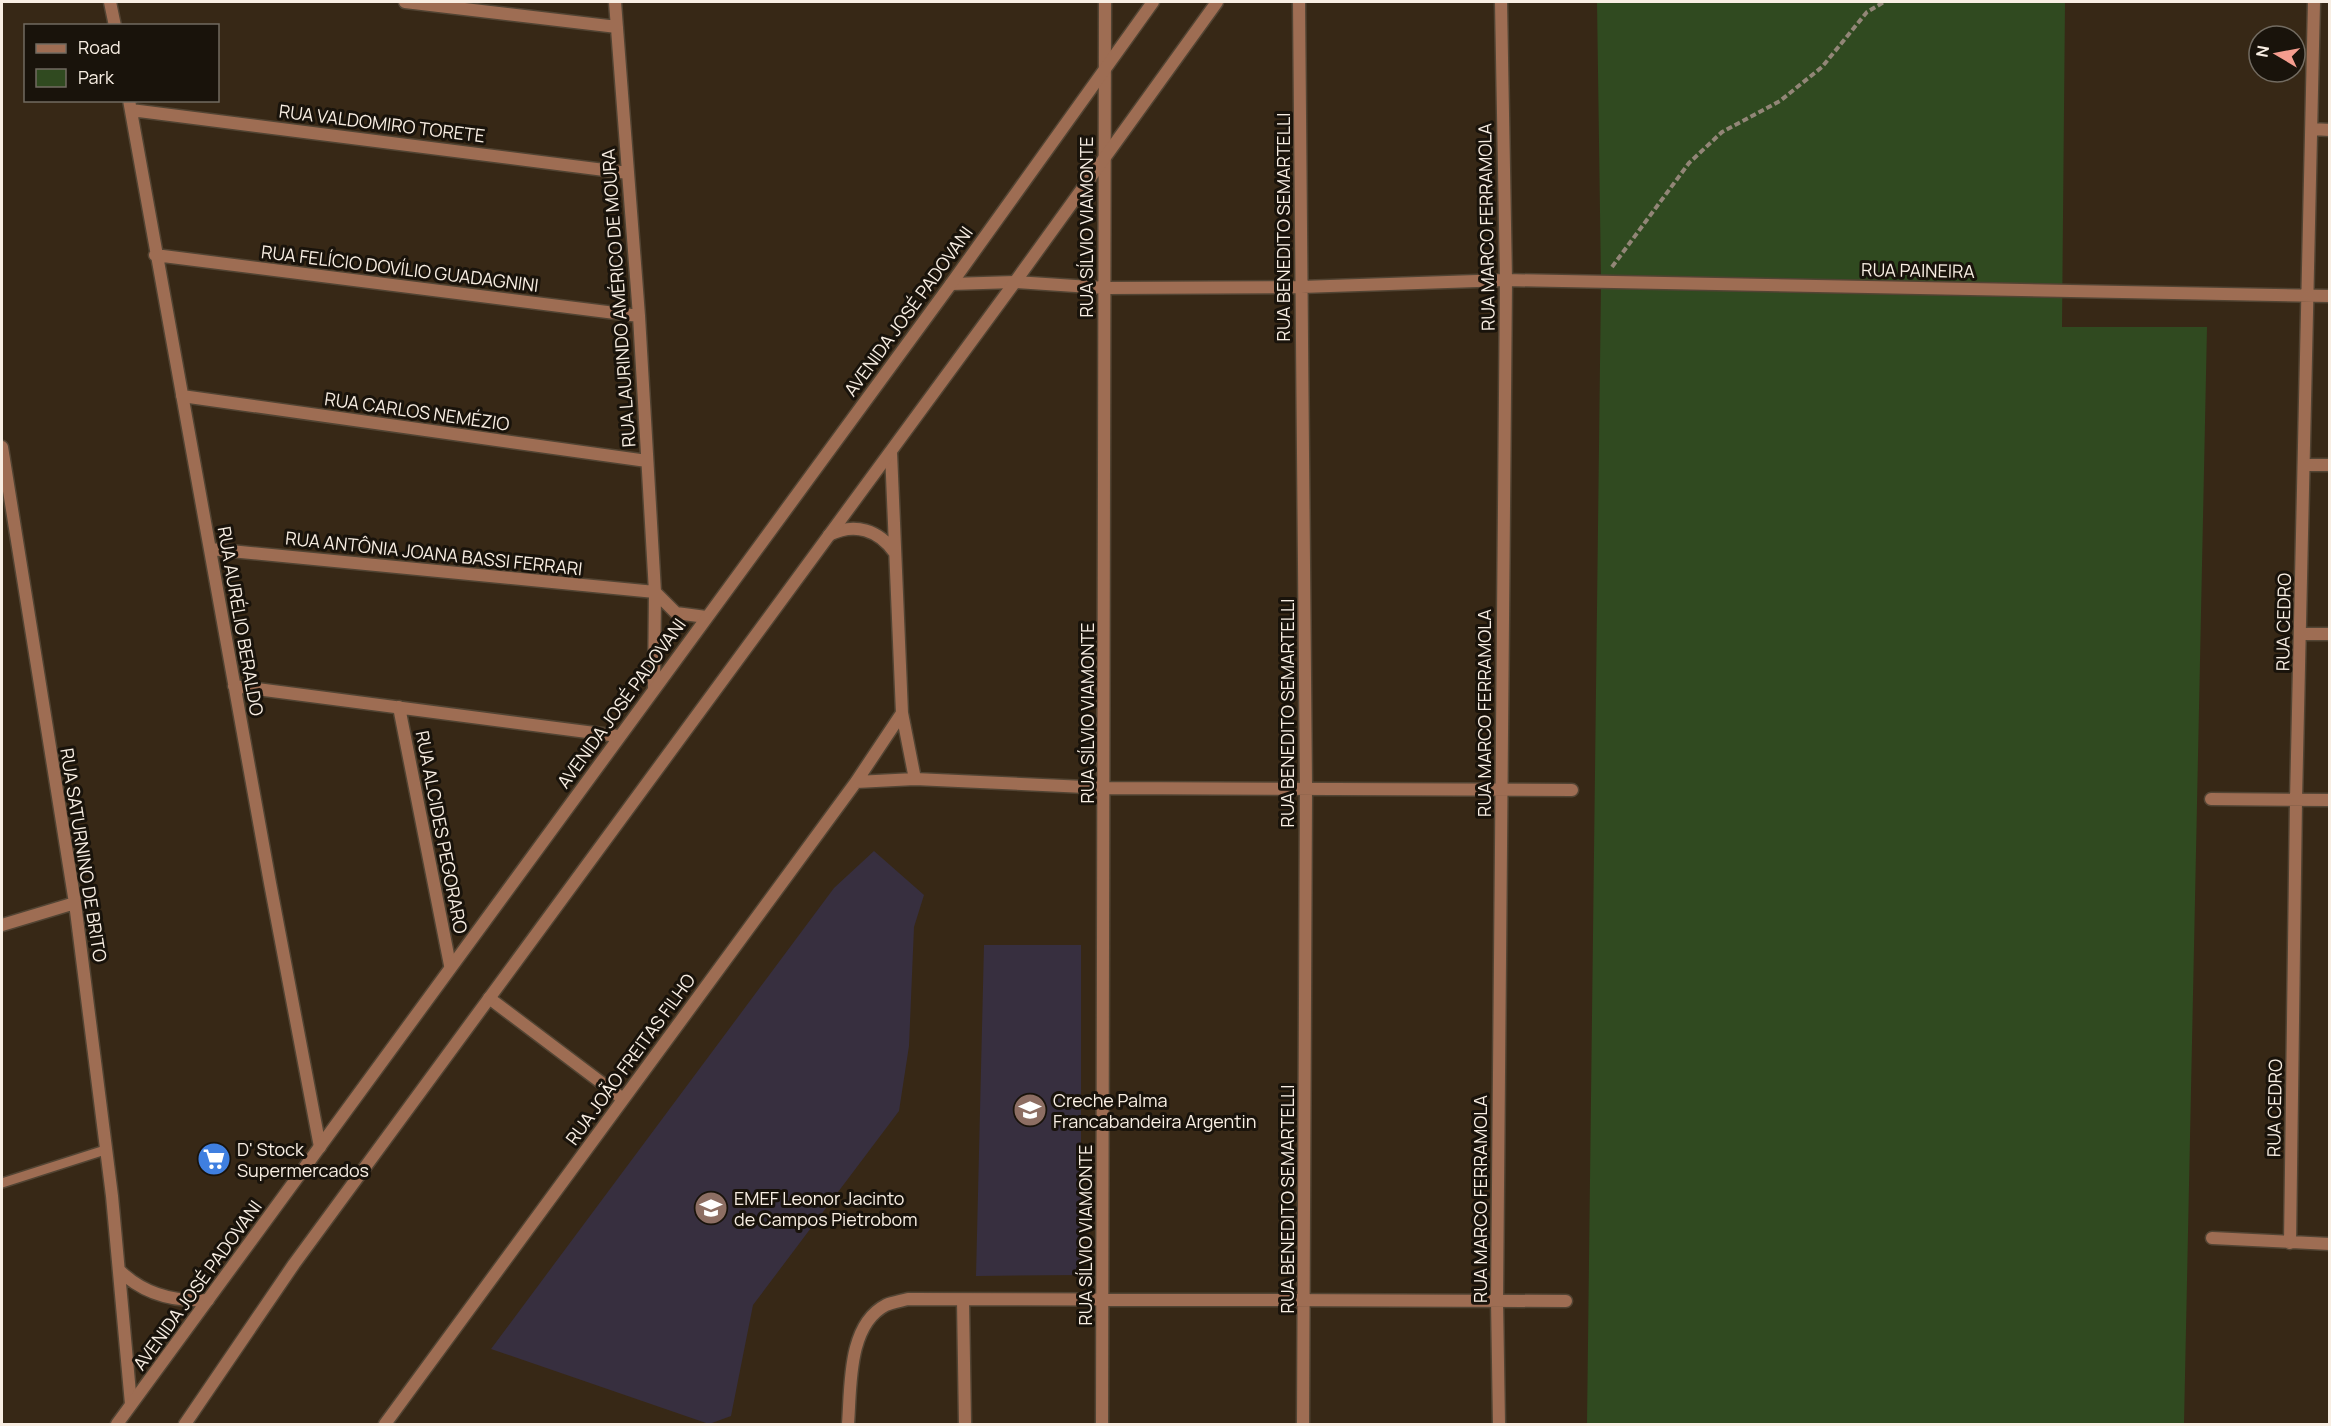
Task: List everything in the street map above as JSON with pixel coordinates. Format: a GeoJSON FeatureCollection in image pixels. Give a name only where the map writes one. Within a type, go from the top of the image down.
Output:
{"type":"FeatureCollection","features":[{"type":"Feature","properties":{"kind":"street"},"geometry":{"type":"LineString","coordinates":[[110,2],[115,24]]}},
{"type":"Feature","properties":{"kind":"street"},"geometry":{"type":"LineString","coordinates":[[405,2],[617,27]]}},
{"type":"Feature","properties":{"kind":"street","name":"RUA LAURINDO AMÉRICO DE MOURA"},"geometry":{"type":"LineString","coordinates":[[615,2],[639,316],[655,592],[654,687]]}},
{"type":"Feature","properties":{"kind":"street","name":"RUA SÍLVIO VIAMONTE"},"geometry":{"type":"LineString","coordinates":[[1102,1425],[1106,788],[1103,158],[1105,2]]}},
{"type":"Feature","properties":{"kind":"street","name":"AVENIDA JOSÉ PADOVANI"},"geometry":{"type":"LineString","coordinates":[[117,1425],[450,965],[951,284],[1153,2]]}},
{"type":"Feature","properties":{"kind":"street"},"geometry":{"type":"LineString","coordinates":[[185,1425],[294,1264],[891,452],[1217,2]]}},
{"type":"Feature","properties":{"kind":"street","name":"RUA BENEDITO SEMARTELLI"},"geometry":{"type":"LineString","coordinates":[[1299,2],[1306,789],[1303,1425]]}},
{"type":"Feature","properties":{"kind":"street","name":"RUA MARCO FERRAMOLA"},"geometry":{"type":"LineString","coordinates":[[1499,1425],[1497,1300],[1506,280],[1501,2]]}},
{"type":"Feature","properties":{"kind":"street","name":"RUA CEDRO"},"geometry":{"type":"LineString","coordinates":[[2290,1243],[2296,800],[2314,2]]}},
{"type":"Feature","properties":{"kind":"street","name":"RUA VALDOMIRO TORETE"},"geometry":{"type":"LineString","coordinates":[[130,105],[628,173]]}},
{"type":"Feature","properties":{"kind":"street","name":"RUA AURÉLIO BERALDO"},"geometry":{"type":"LineString","coordinates":[[130,105],[155,255],[320,1147]]}},
{"type":"Feature","properties":{"kind":"street"},"geometry":{"type":"LineString","coordinates":[[2312,129],[2330,130]]}},
{"type":"Feature","properties":{"kind":"street","name":"RUA FELÍCIO DOVÍLIO GUADAGNINI"},"geometry":{"type":"LineString","coordinates":[[155,255],[639,316]]}},
{"type":"Feature","properties":{"kind":"street","name":"RUA PAINEIRA"},"geometry":{"type":"LineString","coordinates":[[951,284],[1015,282],[1105,288],[1301,287],[1506,280],[2330,296]]}},
{"type":"Feature","properties":{"kind":"street","name":"RUA CARLOS NEMÉZIO"},"geometry":{"type":"LineString","coordinates":[[182,396],[647,461]]}},
{"type":"Feature","properties":{"kind":"street","name":"RUA SATURNINO DE BRITO"},"geometry":{"type":"LineString","coordinates":[[2,447],[75,903],[119,1270],[131,1404]]}},
{"type":"Feature","properties":{"kind":"street"},"geometry":{"type":"LineString","coordinates":[[891,452],[902,713],[915,779]]}},
{"type":"Feature","properties":{"kind":"street"},"geometry":{"type":"LineString","coordinates":[[2304,465],[2330,465]]}},
{"type":"Feature","properties":{"kind":"street"},"geometry":{"type":"LineString","coordinates":[[830,534],[849,528],[869,530],[888,543],[895,553]]}},
{"type":"Feature","properties":{"kind":"street","name":"RUA ANTÔNIA JOANA BASSI FERRARI"},"geometry":{"type":"LineString","coordinates":[[210,549],[655,592]]}},
{"type":"Feature","properties":{"kind":"street"},"geometry":{"type":"LineString","coordinates":[[655,592],[676,613],[706,617]]}},
{"type":"Feature","properties":{"kind":"street"},"geometry":{"type":"LineString","coordinates":[[2301,634],[2330,634]]}},
{"type":"Feature","properties":{"kind":"street"},"geometry":{"type":"LineString","coordinates":[[234,686],[618,736]]}},
{"type":"Feature","properties":{"kind":"street","name":"RUA ALCIDES PEGORARO"},"geometry":{"type":"LineString","coordinates":[[399,707],[450,965]]}},
{"type":"Feature","properties":{"kind":"street","name":"RUA JOÃO FREITAS FILHO"},"geometry":{"type":"LineString","coordinates":[[385,1425],[856,782],[902,713]]}},
{"type":"Feature","properties":{"kind":"street"},"geometry":{"type":"LineString","coordinates":[[856,782],[915,779],[1106,788],[1572,790]]}},
{"type":"Feature","properties":{"kind":"street"},"geometry":{"type":"LineString","coordinates":[[2211,799],[2330,800]]}},
{"type":"Feature","properties":{"kind":"street"},"geometry":{"type":"LineString","coordinates":[[2,925],[75,903]]}},
{"type":"Feature","properties":{"kind":"street"},"geometry":{"type":"LineString","coordinates":[[489,998],[623,1099]]}},
{"type":"Feature","properties":{"kind":"street"},"geometry":{"type":"LineString","coordinates":[[2212,1238],[2330,1244]]}},
{"type":"Feature","properties":{"kind":"street"},"geometry":{"type":"LineString","coordinates":[[119,1270],[146,1290],[169,1297],[208,1300]]}},
{"type":"Feature","properties":{"kind":"street"},"geometry":{"type":"LineString","coordinates":[[848,1425],[856,1346],[863,1330],[873,1315],[885,1306],[908,1299],[1566,1301]]}},
{"type":"Feature","properties":{"kind":"street"},"geometry":{"type":"LineString","coordinates":[[963,1300],[965,1425]]}},
{"type":"Feature","properties":{"kind":"lane"},"geometry":{"type":"LineString","coordinates":[[2,1183],[105,1150]]}},
{"type":"Feature","properties":{"kind":"path"},"geometry":{"type":"LineString","coordinates":[[1601,282],[1689,163],[1722,132],[1780,101],[1822,67],[1867,12],[1884,2]]}},
{"type":"Feature","properties":{"kind":"shaded area","name":"EMEF Leonor Jacinto de Campos Pietrobom"},"geometry":{"type":"Polygon","coordinates":[[[874,851],[924,895],[914,927],[909,1046],[899,1111],[753,1305],[731,1416],[709,1424],[491,1349],[834,888],[874,851]]]}},
{"type":"Feature","properties":{"kind":"shaded area","name":"Creche Palma Francabandeira Argentin"},"geometry":{"type":"Polygon","coordinates":[[[984,945],[1081,945],[1081,1275],[976,1276],[984,945]]]}},
{"type":"Feature","properties":{"kind":"green space"},"geometry":{"type":"Polygon","coordinates":[[[1597,2],[2065,2],[2062,327],[2207,327],[2184,1424],[1587,1424],[1601,282],[1597,2]]]}},
{"type":"Feature","properties":{"kind":"place","name":"Creche Palma Francabandeira Argentin"},"geometry":{"type":"Point","coordinates":[1030,1110]}},
{"type":"Feature","properties":{"kind":"place","name":"D' Stock Supermercados"},"geometry":{"type":"Point","coordinates":[214,1159]}},
{"type":"Feature","properties":{"kind":"place","name":"EMEF Leonor Jacinto de Campos Pietrobom"},"geometry":{"type":"Point","coordinates":[711,1208]}}]}
